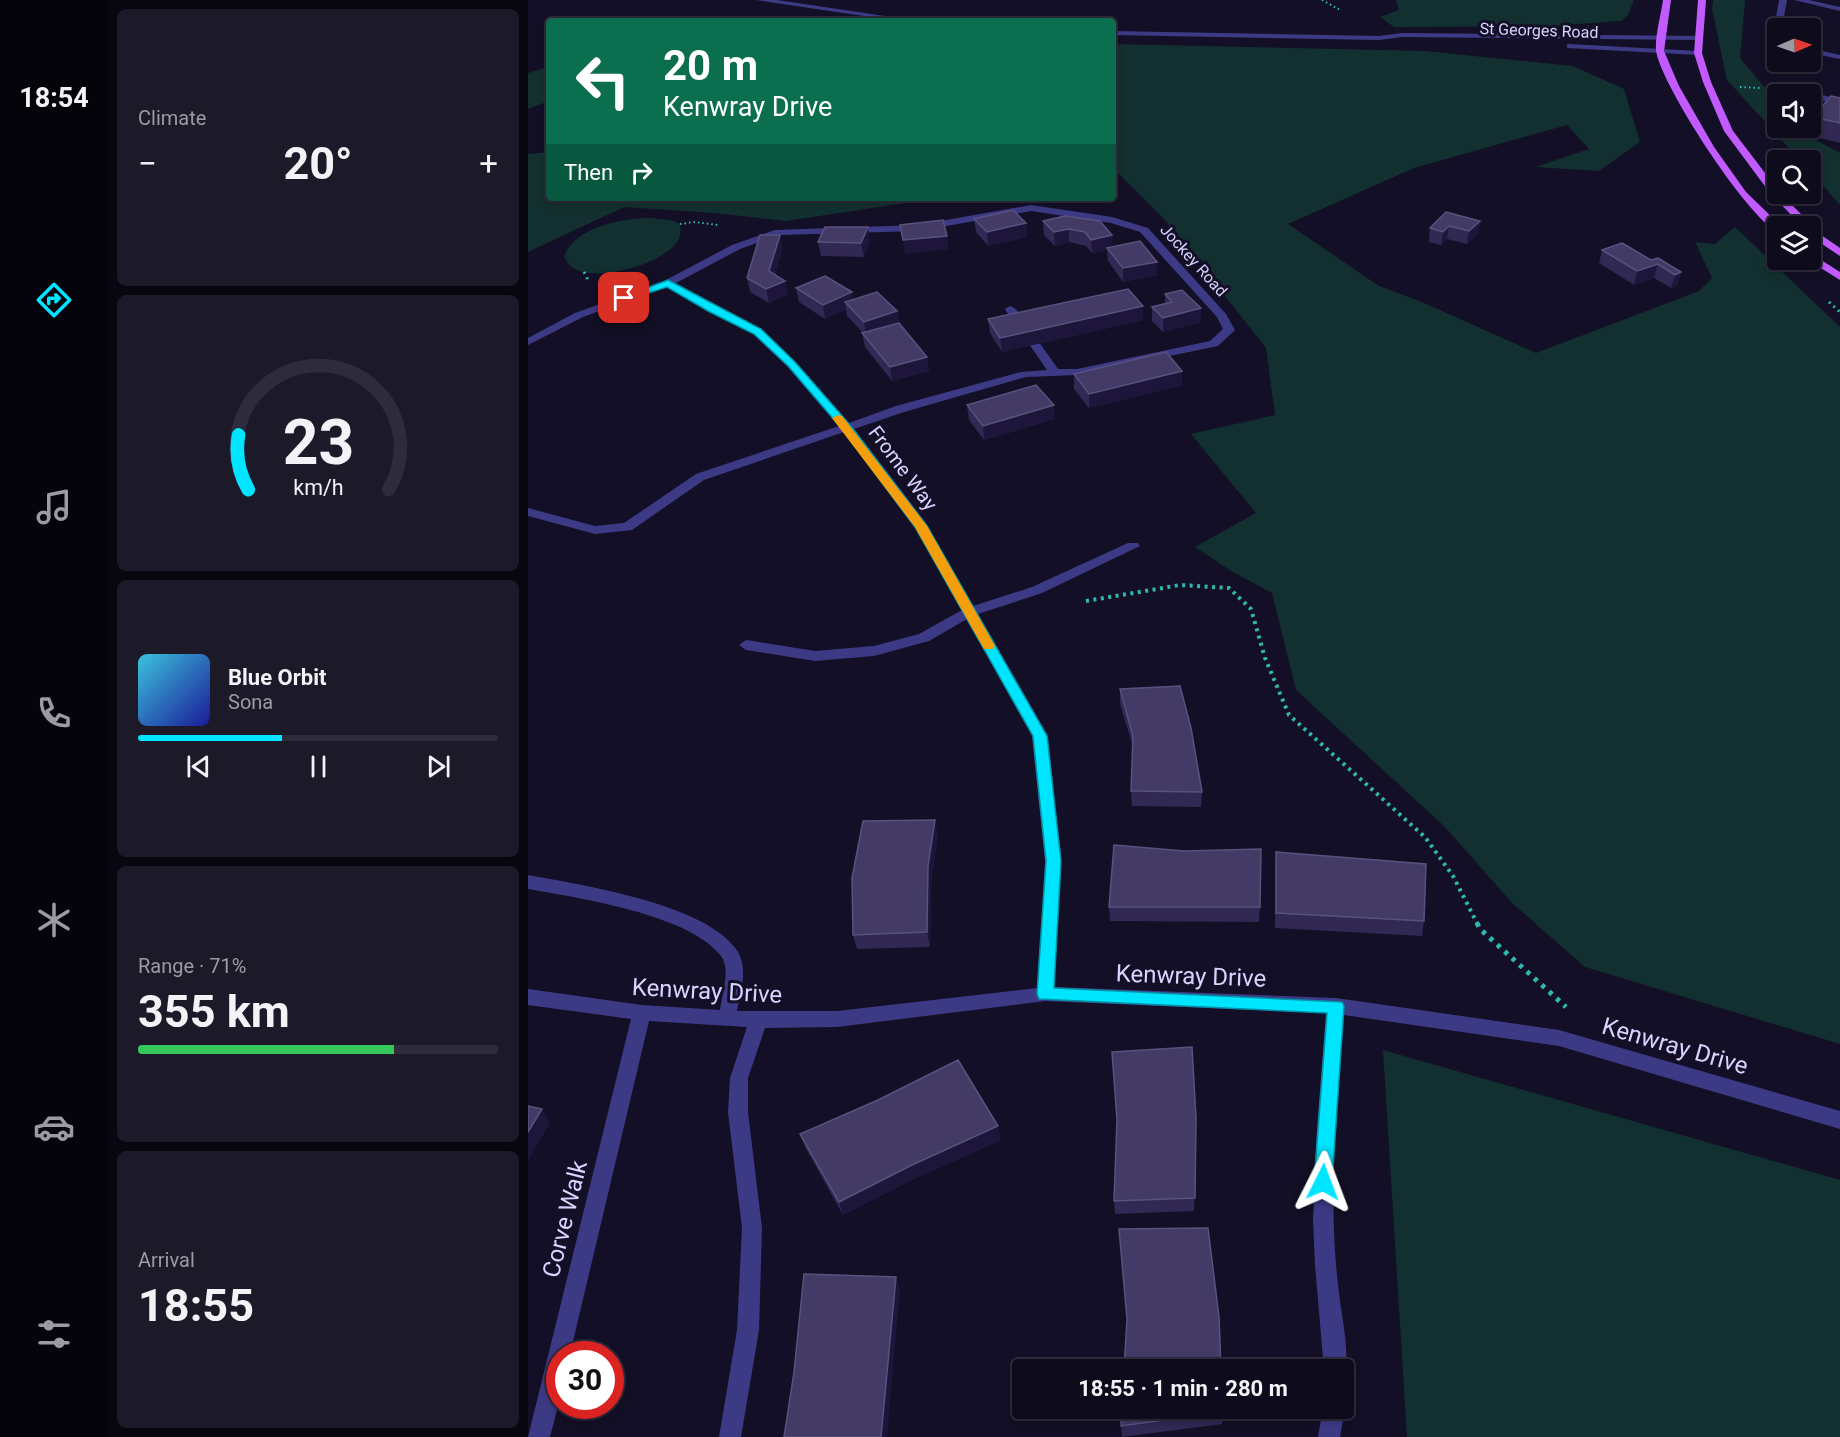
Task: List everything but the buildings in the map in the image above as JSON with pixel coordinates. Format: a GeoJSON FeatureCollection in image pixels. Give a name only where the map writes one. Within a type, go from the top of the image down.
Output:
{"type":"FeatureCollection","features":[{"type":"Feature","properties":{"kind":"main road"},"geometry":{"type":"LineString","coordinates":[[1667,0],[1660,51],[1675,86],[1710,147],[1743,194],[1767,218]]}},
{"type":"Feature","properties":{"kind":"main road"},"geometry":{"type":"LineString","coordinates":[[1702,0],[1698,53],[1707,82],[1729,130],[1773,191],[1797,216]]}},
{"type":"Feature","properties":{"kind":"main road"},"geometry":{"type":"LineString","coordinates":[[1821,239],[1840,253]]}},
{"type":"Feature","properties":{"kind":"main road"},"geometry":{"type":"LineString","coordinates":[[1821,264],[1840,278]]}},
{"type":"Feature","properties":{"kind":"street"},"geometry":{"type":"LineString","coordinates":[[760,0],[789,2],[888,18]]}},
{"type":"Feature","properties":{"kind":"street"},"geometry":{"type":"LineString","coordinates":[[837,0],[861,15]]}},
{"type":"Feature","properties":{"kind":"street"},"geometry":{"type":"LineString","coordinates":[[1780,18],[1783,0]]}},
{"type":"Feature","properties":{"kind":"street"},"geometry":{"type":"LineString","coordinates":[[1798,0],[1840,9]]}},
{"type":"Feature","properties":{"kind":"street","name":"St Georges Road"},"geometry":{"type":"LineString","coordinates":[[1116,33],[1379,38],[1400,41],[1698,53]]}},
{"type":"Feature","properties":{"kind":"street","name":"St Georges Road"},"geometry":{"type":"LineString","coordinates":[[1379,38],[1402,35],[1698,38]]}},
{"type":"Feature","properties":{"kind":"street"},"geometry":{"type":"LineString","coordinates":[[1821,53],[1840,57]]}},
{"type":"Feature","properties":{"kind":"street"},"geometry":{"type":"LineString","coordinates":[[1821,98],[1840,102]]}},
{"type":"Feature","properties":{"kind":"street","name":"Jockey Road"},"geometry":{"type":"LineString","coordinates":[[528,512],[596,530],[627,527],[690,482],[846,427],[1025,374],[1077,372],[1214,344],[1229,330],[1222,315],[1144,230],[1112,220],[1031,208],[918,228],[778,232],[736,247],[668,283]]}},
{"type":"Feature","properties":{"kind":"street"},"geometry":{"type":"LineString","coordinates":[[528,342],[579,315],[668,283]]}},
{"type":"Feature","properties":{"kind":"street","name":"Frome Way"},"geometry":{"type":"LineString","coordinates":[[668,283],[757,332],[792,364],[846,427],[921,526],[1040,736],[1053,861],[1045,994]]}},
{"type":"Feature","properties":{"kind":"street"},"geometry":{"type":"LineString","coordinates":[[1010,309],[1023,326]]}},
{"type":"Feature","properties":{"kind":"street"},"geometry":{"type":"LineString","coordinates":[[1035,344],[1055,373]]}},
{"type":"Feature","properties":{"kind":"street"},"geometry":{"type":"LineString","coordinates":[[746,645],[815,656],[874,651],[924,638],[969,612],[1037,590],[1133,546]]}},
{"type":"Feature","properties":{"kind":"street"},"geometry":{"type":"LineString","coordinates":[[528,882],[674,916],[709,936],[729,953],[735,972],[727,1019]]}},
{"type":"Feature","properties":{"kind":"street","name":"Kenwray Drive"},"geometry":{"type":"LineString","coordinates":[[528,997],[642,1013],[758,1020],[837,1019],[1045,994],[1336,1006],[1559,1038],[1840,1120]]}},
{"type":"Feature","properties":{"kind":"street"},"geometry":{"type":"LineString","coordinates":[[1335,1359],[1324,1252],[1323,1182],[1336,1006]]}},
{"type":"Feature","properties":{"kind":"street","name":"Corve Walk"},"geometry":{"type":"LineString","coordinates":[[539,1437],[642,1013]]}},
{"type":"Feature","properties":{"kind":"street"},"geometry":{"type":"LineString","coordinates":[[730,1437],[748,1330],[752,1228],[738,1112],[740,1078],[758,1020]]}},
{"type":"Feature","properties":{"kind":"street"},"geometry":{"type":"LineString","coordinates":[[1329,1437],[1332,1419]]}},
{"type":"Feature","properties":{"kind":"path"},"geometry":{"type":"LineString","coordinates":[[1738,86],[1767,88]]}},
{"type":"Feature","properties":{"kind":"path"},"geometry":{"type":"LineString","coordinates":[[1075,604],[1119,594],[1180,585],[1229,588],[1251,609],[1265,658],[1289,715],[1425,837],[1453,876],[1480,929],[1573,1012]]}},
{"type":"Feature","properties":{"kind":"green space"},"geometry":{"type":"Polygon","coordinates":[[[1396,0],[1634,0],[1628,15],[1621,21],[1549,26],[1394,27],[1380,17],[1399,10],[1396,0]]]}},
{"type":"Feature","properties":{"kind":"green space"},"geometry":{"type":"Polygon","coordinates":[[[1713,0],[1745,0],[1740,58],[1767,90],[1767,124],[1727,80],[1712,9],[1713,0]]]}},
{"type":"Feature","properties":{"kind":"green space"},"geometry":{"type":"Polygon","coordinates":[[[1116,44],[1425,51],[1573,66],[1624,89],[1640,142],[1599,171],[1535,167],[1589,149],[1567,125],[1414,168],[1288,224],[1379,286],[1422,302],[1536,353],[1699,291],[1712,278],[1695,242],[1715,244],[1735,227],[1767,257],[1767,270],[1780,270],[1840,327],[1840,1044],[1585,967],[1512,903],[1445,827],[1296,690],[1272,593],[1231,571],[1195,547],[1256,513],[1191,434],[1275,415],[1266,348],[1166,221],[1116,171],[1116,44]]]}},
{"type":"Feature","properties":{"kind":"green space"},"geometry":{"type":"Polygon","coordinates":[[[546,68],[546,102],[528,109],[528,73],[546,68]]]}},
{"type":"Feature","properties":{"kind":"green space"},"geometry":{"type":"Polygon","coordinates":[[[1780,138],[1812,138],[1840,153],[1840,205],[1821,183],[1821,150],[1791,150],[1780,138]]]}},
{"type":"Feature","properties":{"kind":"green space"},"geometry":{"type":"Polygon","coordinates":[[[546,152],[546,201],[919,201],[786,221],[624,207],[528,252],[528,154],[546,152]]]}},
{"type":"Feature","properties":{"kind":"green space"},"geometry":{"type":"Polygon","coordinates":[[[648,218],[671,220],[680,224],[680,233],[677,242],[669,250],[644,264],[612,272],[583,272],[569,265],[564,257],[577,238],[588,232],[624,220],[648,218]]]}},
{"type":"Feature","properties":{"kind":"green space"},"geometry":{"type":"Polygon","coordinates":[[[1383,1050],[1840,1180],[1840,1437],[1407,1437],[1383,1050]]]}},
{"type":"Feature","properties":{"kind":"slow traffic"},"geometry":{"type":"LineString","coordinates":[[838,418],[921,526],[988,646]]}},
{"type":"Feature","properties":{"kind":"route"},"geometry":{"type":"LineString","coordinates":[[624,298],[668,283],[757,332],[792,364],[846,427],[921,526],[1040,736],[1053,861],[1045,994],[1336,1006],[1323,1182]]}}]}
